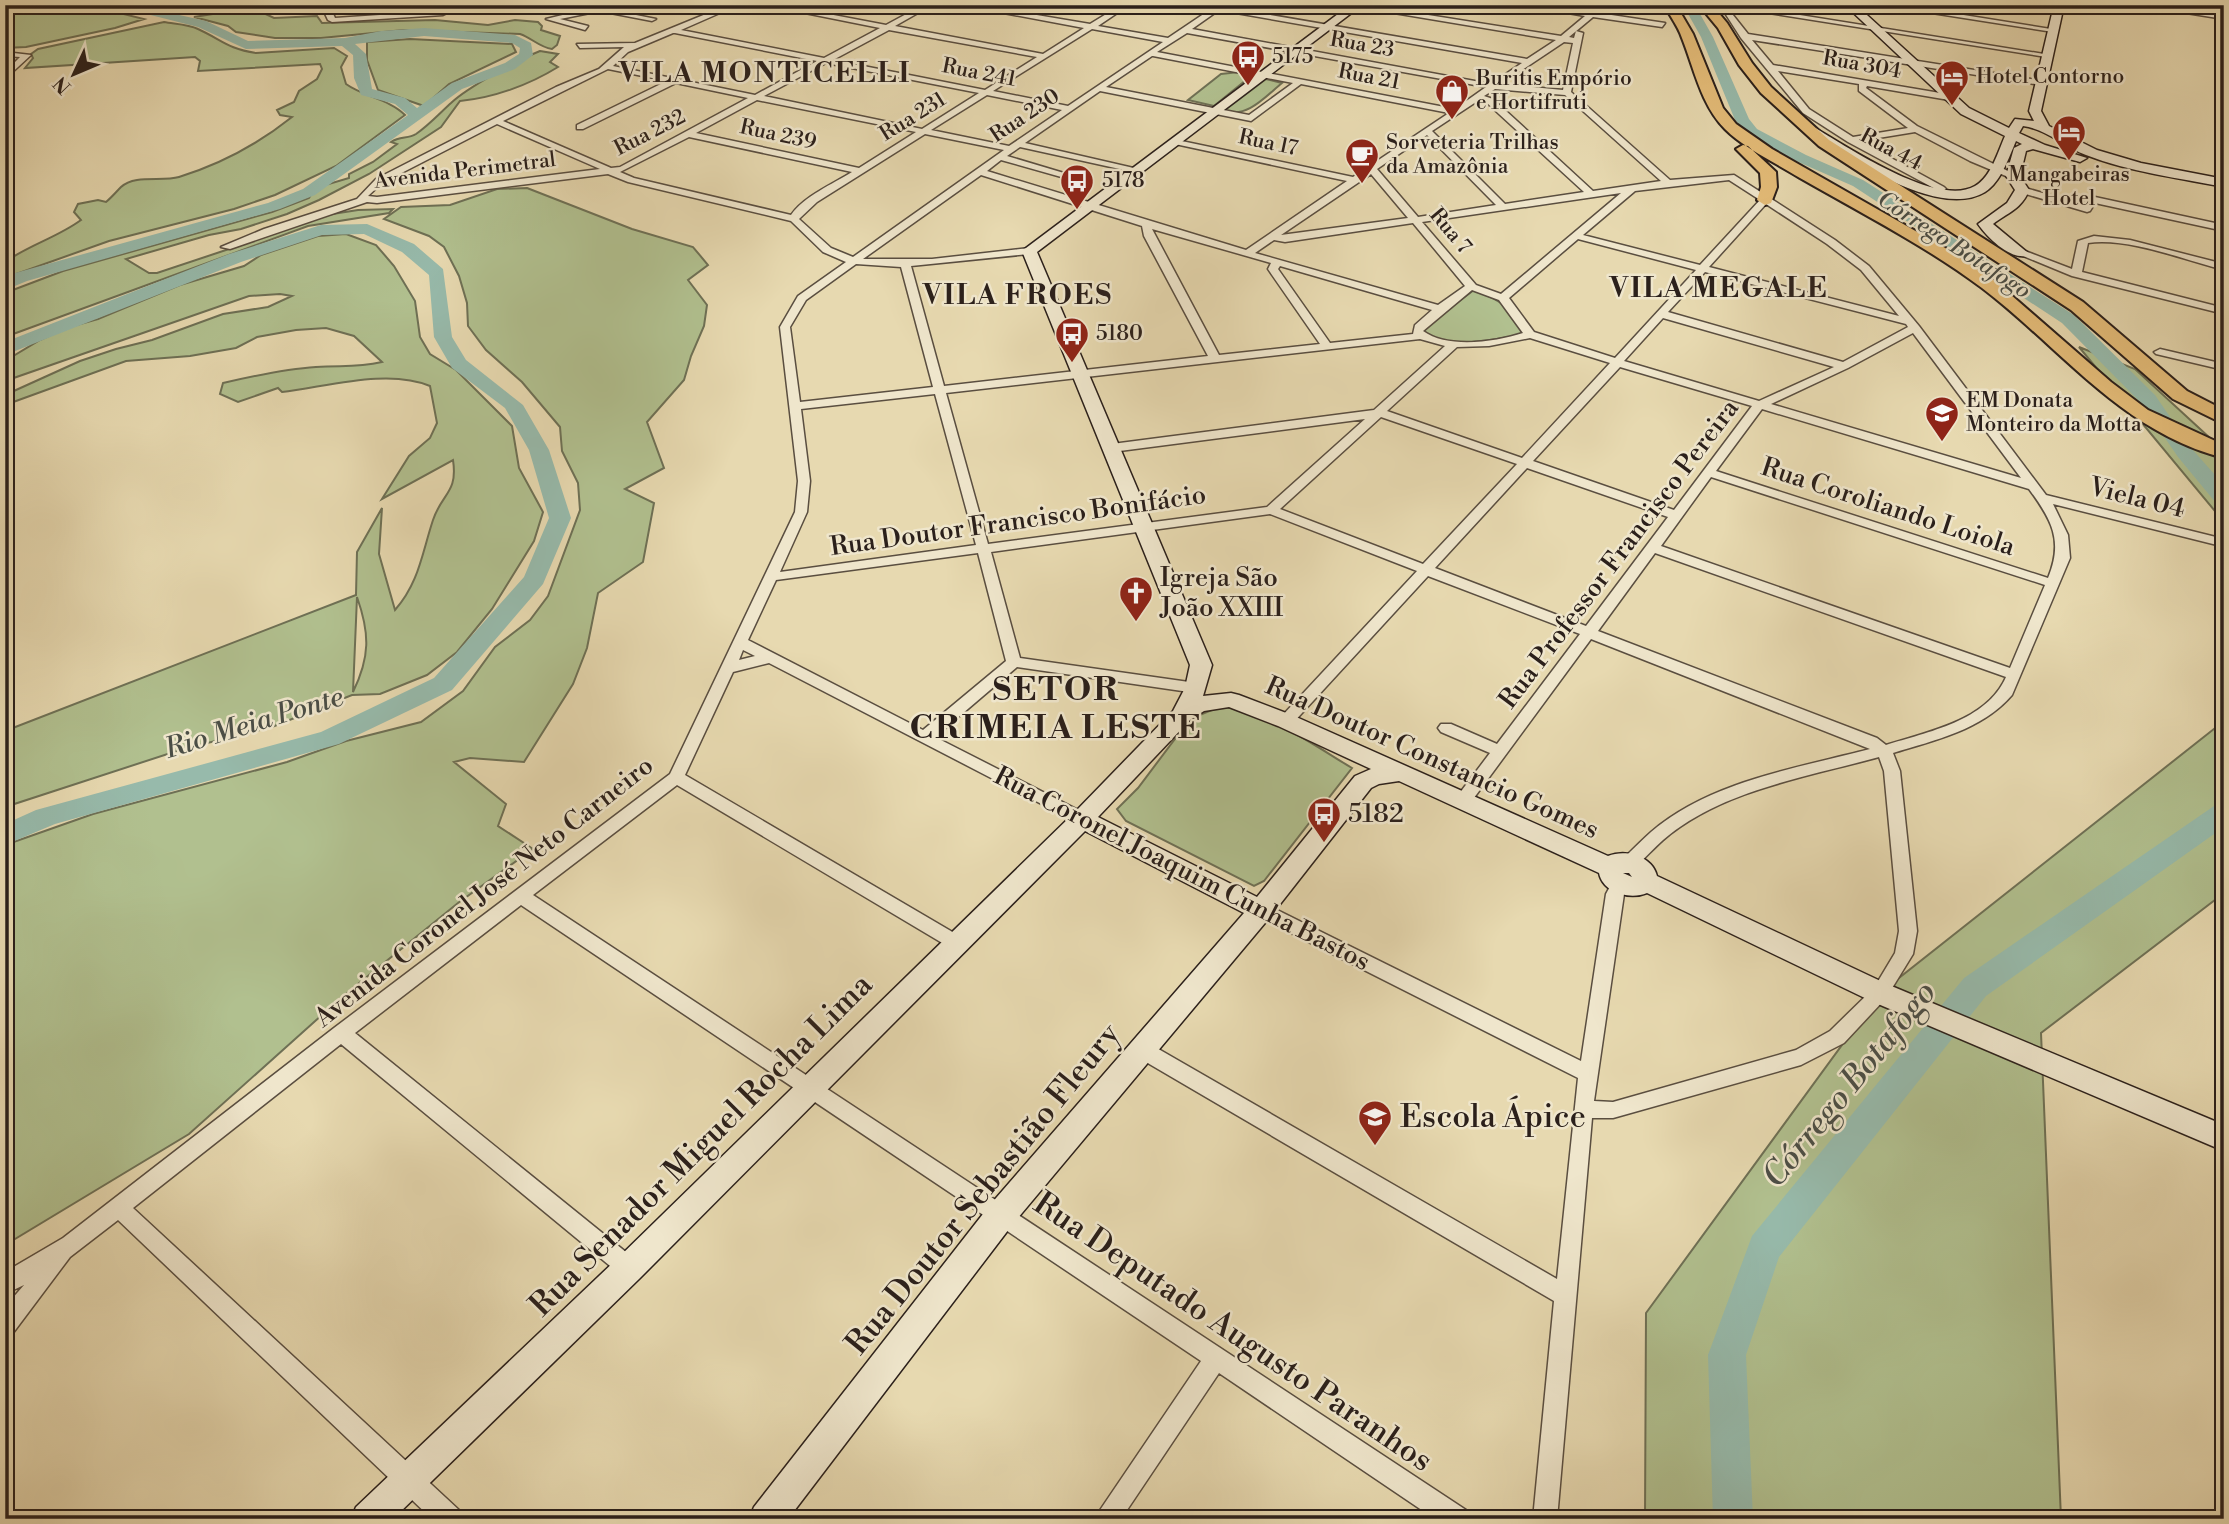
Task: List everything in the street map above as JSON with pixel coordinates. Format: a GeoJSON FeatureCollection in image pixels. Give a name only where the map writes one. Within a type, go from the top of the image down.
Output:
{"type":"FeatureCollection","features":[{"type":"Feature","properties":{"kind":"main road"},"geometry":{"type":"LineString","coordinates":[[1670,5],[1687,34],[1716,109],[1718,124],[1768,172],[1767,194],[1748,190]]}},
{"type":"Feature","properties":{"kind":"main road"},"geometry":{"type":"LineString","coordinates":[[1705,5],[1723,26],[1746,65],[1766,90],[1805,127],[1835,150],[2049,287],[2095,321],[2160,379],[2224,418]]}},
{"type":"Feature","properties":{"kind":"main road"},"geometry":{"type":"LineString","coordinates":[[1850,5],[1953,101],[2017,128],[2043,126]]}},
{"type":"Feature","properties":{"kind":"main road"},"geometry":{"type":"LineString","coordinates":[[1029,251],[1357,6]]}},
{"type":"Feature","properties":{"kind":"main road"},"geometry":{"type":"LineString","coordinates":[[2059,7],[2035,111],[2043,126],[2062,140],[2112,159],[2224,186]]}},
{"type":"Feature","properties":{"kind":"main road"},"geometry":{"type":"LineString","coordinates":[[1953,101],[2006,115],[2035,111]]}},
{"type":"Feature","properties":{"kind":"main road"},"geometry":{"type":"LineString","coordinates":[[1716,109],[1731,127],[1767,152],[1941,253],[1989,285],[2104,386],[2141,414],[2196,442],[2224,452]]}},
{"type":"Feature","properties":{"kind":"main road"},"geometry":{"type":"LineString","coordinates":[[2006,115],[2034,145],[2056,153],[2224,186]]}},
{"type":"Feature","properties":{"kind":"main road","name":"Rua 44"},"geometry":{"type":"LineString","coordinates":[[1805,127],[1906,183],[1927,191],[1956,194],[1976,192],[1984,186],[2017,128]]}},
{"type":"Feature","properties":{"kind":"main road"},"geometry":{"type":"LineString","coordinates":[[2049,287],[2021,253],[1993,234],[1985,224],[2016,204],[2022,190],[2013,176],[2020,148],[2054,145],[2062,140]]}},
{"type":"Feature","properties":{"kind":"main road","name":"Rua Doutor Constancio Gomes"},"geometry":{"type":"LineString","coordinates":[[1029,251],[1146,527],[1201,665],[1231,700],[1286,721],[1401,772],[1890,997],[2224,1138]]}},
{"type":"Feature","properties":{"kind":"main road"},"geometry":{"type":"LineString","coordinates":[[1182,715],[1196,688],[1201,665]]}},
{"type":"Feature","properties":{"kind":"main road","name":"Rua Doutor Constancio Gomes"},"geometry":{"type":"LineString","coordinates":[[1182,715],[1198,705],[1231,700]]}},
{"type":"Feature","properties":{"kind":"main road","name":"Rua Senador Miguel Rocha Lima"},"geometry":{"type":"LineString","coordinates":[[368,1519],[629,1268],[1082,820],[1182,715]]}},
{"type":"Feature","properties":{"kind":"main road"},"geometry":{"type":"LineString","coordinates":[[1357,754],[1363,782],[1374,776],[1401,772]]}},
{"type":"Feature","properties":{"kind":"main road","name":"Rua Doutor Sebastião Fleury"},"geometry":{"type":"LineString","coordinates":[[766,1519],[1001,1215],[1261,910],[1281,881],[1363,782]]}},
{"type":"Feature","properties":{"kind":"main road","name":"Rua Coronel Joaquim Cunha Bastos"},"geometry":{"type":"LineString","coordinates":[[1082,820],[1261,910]]}},
{"type":"Feature","properties":{"kind":"main road"},"geometry":{"type":"LineString","coordinates":[[1228,895],[1258,897],[1281,881]]}},
{"type":"Feature","properties":{"kind":"street"},"geometry":{"type":"LineString","coordinates":[[325,5],[332,20],[443,13],[445,5]]}},
{"type":"Feature","properties":{"kind":"street"},"geometry":{"type":"LineString","coordinates":[[585,28],[550,19],[616,5]]}},
{"type":"Feature","properties":{"kind":"street","name":"Avenida Perimetral"},"geometry":{"type":"LineString","coordinates":[[735,5],[635,45],[612,59],[608,66],[379,181],[361,198],[363,200],[609,172],[631,180],[794,219],[807,233],[837,256],[858,257],[878,264],[905,263]]}},
{"type":"Feature","properties":{"kind":"street"},"geometry":{"type":"LineString","coordinates":[[768,5],[987,48],[1043,55]]}},
{"type":"Feature","properties":{"kind":"street","name":"Rua 232"},"geometry":{"type":"LineString","coordinates":[[609,172],[631,165],[929,5]]}},
{"type":"Feature","properties":{"kind":"street"},"geometry":{"type":"LineString","coordinates":[[964,5],[1171,41]]}},
{"type":"Feature","properties":{"kind":"street"},"geometry":{"type":"LineString","coordinates":[[1009,13],[1023,5]]}},
{"type":"Feature","properties":{"kind":"street","name":"Rua 231"},"geometry":{"type":"LineString","coordinates":[[794,219],[799,211],[814,200],[1126,5]]}},
{"type":"Feature","properties":{"kind":"street"},"geometry":{"type":"LineString","coordinates":[[1526,5],[1662,25]]}},
{"type":"Feature","properties":{"kind":"street"},"geometry":{"type":"LineString","coordinates":[[1248,253],[1325,197],[1561,40],[1603,5]]}},
{"type":"Feature","properties":{"kind":"street"},"geometry":{"type":"LineString","coordinates":[[1776,22],[1774,13],[1780,5]]}},
{"type":"Feature","properties":{"kind":"street"},"geometry":{"type":"LineString","coordinates":[[1884,5],[2053,30]]}},
{"type":"Feature","properties":{"kind":"street"},"geometry":{"type":"LineString","coordinates":[[2038,5],[2059,7]]}},
{"type":"Feature","properties":{"kind":"street"},"geometry":{"type":"LineString","coordinates":[[2139,5],[2224,17]]}},
{"type":"Feature","properties":{"kind":"street"},"geometry":{"type":"LineString","coordinates":[[1357,6],[1578,41]]}},
{"type":"Feature","properties":{"kind":"street"},"geometry":{"type":"LineString","coordinates":[[1220,7],[1528,62]]}},
{"type":"Feature","properties":{"kind":"street","name":"Rua 230"},"geometry":{"type":"LineString","coordinates":[[858,257],[999,157],[1220,7]]}},
{"type":"Feature","properties":{"kind":"street"},"geometry":{"type":"LineString","coordinates":[[1724,9],[1774,13],[2046,55]]}},
{"type":"Feature","properties":{"kind":"street"},"geometry":{"type":"LineString","coordinates":[[1724,9],[1806,111],[1941,189]]}},
{"type":"Feature","properties":{"kind":"street"},"geometry":{"type":"LineString","coordinates":[[597,10],[652,19]]}},
{"type":"Feature","properties":{"kind":"street"},"geometry":{"type":"LineString","coordinates":[[1576,28],[1580,33],[1567,93],[1668,183]]}},
{"type":"Feature","properties":{"kind":"street","name":"Rua 23"},"geometry":{"type":"LineString","coordinates":[[1185,30],[1492,86],[1567,93]]}},
{"type":"Feature","properties":{"kind":"street","name":"Rua 241"},"geometry":{"type":"LineString","coordinates":[[675,31],[1070,109]]}},
{"type":"Feature","properties":{"kind":"street"},"geometry":{"type":"LineString","coordinates":[[1744,36],[1780,36],[2041,83]]}},
{"type":"Feature","properties":{"kind":"street"},"geometry":{"type":"LineString","coordinates":[[580,46],[635,45]]}},
{"type":"Feature","properties":{"kind":"street"},"geometry":{"type":"LineString","coordinates":[[5,54],[27,55],[5,77]]}},
{"type":"Feature","properties":{"kind":"street","name":"Rua 21"},"geometry":{"type":"LineString","coordinates":[[1153,54],[1454,111]]}},
{"type":"Feature","properties":{"kind":"street"},"geometry":{"type":"LineString","coordinates":[[608,66],[923,131],[1135,171]]}},
{"type":"Feature","properties":{"kind":"street","name":"Rua 304"},"geometry":{"type":"LineString","coordinates":[[1770,67],[1953,101]]}},
{"type":"Feature","properties":{"kind":"street"},"geometry":{"type":"LineString","coordinates":[[580,127],[676,80]]}},
{"type":"Feature","properties":{"kind":"street"},"geometry":{"type":"LineString","coordinates":[[1101,89],[1251,118],[1299,82]]}},
{"type":"Feature","properties":{"kind":"street"},"geometry":{"type":"LineString","coordinates":[[1864,83],[1862,89],[1881,106],[1917,129],[2013,176]]}},
{"type":"Feature","properties":{"kind":"street"},"geometry":{"type":"LineString","coordinates":[[1477,96],[1490,101],[1591,194]]}},
{"type":"Feature","properties":{"kind":"street"},"geometry":{"type":"LineString","coordinates":[[496,121],[596,163],[609,172]]}},
{"type":"Feature","properties":{"kind":"street"},"geometry":{"type":"LineString","coordinates":[[1851,139],[1917,129]]}},
{"type":"Feature","properties":{"kind":"street"},"geometry":{"type":"LineString","coordinates":[[1426,130],[1503,207]]}},
{"type":"Feature","properties":{"kind":"street","name":"Rua 239"},"geometry":{"type":"LineString","coordinates":[[689,134],[860,171]]}},
{"type":"Feature","properties":{"kind":"street","name":"Rua 17"},"geometry":{"type":"LineString","coordinates":[[1175,141],[1354,180]]}},
{"type":"Feature","properties":{"kind":"street"},"geometry":{"type":"LineString","coordinates":[[999,157],[1079,179]]}},
{"type":"Feature","properties":{"kind":"street","name":"Rua 7"},"geometry":{"type":"LineString","coordinates":[[1371,168],[1472,287]]}},
{"type":"Feature","properties":{"kind":"street"},"geometry":{"type":"LineString","coordinates":[[979,171],[1146,224],[1439,309]]}},
{"type":"Feature","properties":{"kind":"street"},"geometry":{"type":"LineString","coordinates":[[1272,236],[1285,239],[1668,183],[1731,177],[1748,190]]}},
{"type":"Feature","properties":{"kind":"street"},"geometry":{"type":"LineString","coordinates":[[1503,298],[1631,189]]}},
{"type":"Feature","properties":{"kind":"street"},"geometry":{"type":"LineString","coordinates":[[2022,190],[2087,209],[2090,201],[2095,200],[2224,228]]}},
{"type":"Feature","properties":{"kind":"street"},"geometry":{"type":"LineString","coordinates":[[1286,721],[1703,270],[1767,194],[1865,268],[1912,325],[2038,492],[2051,510],[2061,535],[2063,558],[2054,584],[2007,692],[1995,708],[1961,725],[1885,752],[1757,784],[1672,822],[1626,874],[1615,894],[1583,1109],[1545,1519]]}},
{"type":"Feature","properties":{"kind":"street"},"geometry":{"type":"LineString","coordinates":[[226,247],[363,200]]}},
{"type":"Feature","properties":{"kind":"street"},"geometry":{"type":"LineString","coordinates":[[1112,212],[1123,205]]}},
{"type":"Feature","properties":{"kind":"street"},"geometry":{"type":"LineString","coordinates":[[1146,224],[1149,236],[1215,358]]}},
{"type":"Feature","properties":{"kind":"street"},"geometry":{"type":"LineString","coordinates":[[1577,236],[1912,325]]}},
{"type":"Feature","properties":{"kind":"street"},"geometry":{"type":"LineString","coordinates":[[2076,274],[2084,241],[2089,239],[2116,242],[2224,267]]}},
{"type":"Feature","properties":{"kind":"street"},"geometry":{"type":"LineString","coordinates":[[1014,662],[905,263],[1029,251]]}},
{"type":"Feature","properties":{"kind":"street"},"geometry":{"type":"LineString","coordinates":[[2021,253],[2076,274],[2224,311]]}},
{"type":"Feature","properties":{"kind":"street","name":"Avenida Coronel José Neto Carneiro"},"geometry":{"type":"LineString","coordinates":[[70,1245],[341,1033],[676,777],[801,512],[804,481],[785,327],[802,298],[858,257]]}},
{"type":"Feature","properties":{"kind":"street"},"geometry":{"type":"LineString","coordinates":[[1277,262],[1273,269],[1326,345]]}},
{"type":"Feature","properties":{"kind":"street"},"geometry":{"type":"LineString","coordinates":[[795,406],[1326,345],[1420,336],[1454,344],[1508,340],[1530,334],[1503,298],[1472,287],[1463,290],[1419,327],[1417,332],[1420,336]]}},
{"type":"Feature","properties":{"kind":"street"},"geometry":{"type":"LineString","coordinates":[[1662,314],[1844,366]]}},
{"type":"Feature","properties":{"kind":"street","name":"Rua Professor Francisco Pereira"},"geometry":{"type":"LineString","coordinates":[[1462,802],[1758,406],[1844,366],[1912,325]]}},
{"type":"Feature","properties":{"kind":"street","name":"Viela 04"},"geometry":{"type":"LineString","coordinates":[[1530,334],[2038,492],[2221,542]]}},
{"type":"Feature","properties":{"kind":"street"},"geometry":{"type":"LineString","coordinates":[[1454,344],[1271,510],[1872,742],[1885,752],[1892,771],[1908,930],[1905,954],[1890,997],[1837,1037],[1801,1057],[1612,1110],[1583,1109]]}},
{"type":"Feature","properties":{"kind":"street"},"geometry":{"type":"LineString","coordinates":[[2160,352],[2224,367]]}},
{"type":"Feature","properties":{"kind":"street"},"geometry":{"type":"LineString","coordinates":[[1112,447],[1381,413],[1676,515]]}},
{"type":"Feature","properties":{"kind":"street","name":"Rua Coroliando Loiola"},"geometry":{"type":"LineString","coordinates":[[1708,472],[2054,584]]}},
{"type":"Feature","properties":{"kind":"street","name":"Rua Doutor Francisco Bonifácio"},"geometry":{"type":"LineString","coordinates":[[770,577],[1271,510]]}},
{"type":"Feature","properties":{"kind":"street"},"geometry":{"type":"LineString","coordinates":[[1652,547],[2014,675]]}},
{"type":"Feature","properties":{"kind":"street","name":"Rua Coronel Joaquim Cunha Bastos"},"geometry":{"type":"LineString","coordinates":[[740,642],[1082,820]]}},
{"type":"Feature","properties":{"kind":"street"},"geometry":{"type":"LineString","coordinates":[[727,669],[771,658]]}},
{"type":"Feature","properties":{"kind":"street"},"geometry":{"type":"LineString","coordinates":[[925,737],[1014,662],[1196,688]]}},
{"type":"Feature","properties":{"kind":"street"},"geometry":{"type":"LineString","coordinates":[[1446,728],[1500,751]]}},
{"type":"Feature","properties":{"kind":"street"},"geometry":{"type":"LineString","coordinates":[[676,777],[956,942]]}},
{"type":"Feature","properties":{"kind":"street","name":"Rua Deputado Augusto Paranhos"},"geometry":{"type":"LineString","coordinates":[[520,895],[1457,1519]]}},
{"type":"Feature","properties":{"kind":"street","name":"Rua Coronel Joaquim Cunha Bastos"},"geometry":{"type":"LineString","coordinates":[[1261,910],[1588,1074]]}},
{"type":"Feature","properties":{"kind":"street"},"geometry":{"type":"LineString","coordinates":[[341,1033],[629,1268]]}},
{"type":"Feature","properties":{"kind":"street"},"geometry":{"type":"LineString","coordinates":[[1141,1049],[1566,1296]]}},
{"type":"Feature","properties":{"kind":"street"},"geometry":{"type":"LineString","coordinates":[[118,1207],[450,1519]]}},
{"type":"Feature","properties":{"kind":"street"},"geometry":{"type":"LineString","coordinates":[[5,1284],[70,1245]]}},
{"type":"Feature","properties":{"kind":"street"},"geometry":{"type":"LineString","coordinates":[[5,1325],[70,1245]]}},
{"type":"Feature","properties":{"kind":"street"},"geometry":{"type":"LineString","coordinates":[[1106,1519],[1216,1358]]}},
{"type":"Feature","properties":{"kind":"green space"},"geometry":{"type":"Polygon","coordinates":[[[5,5],[87,5],[144,19],[26,47],[5,48],[5,5]]]}},
{"type":"Feature","properties":{"kind":"green space"},"geometry":{"type":"Polygon","coordinates":[[[244,9],[257,10],[274,18],[317,16],[322,23],[435,20],[488,25],[515,20],[538,22],[542,26],[541,30],[560,36],[557,45],[552,49],[520,34],[404,30],[321,38],[275,38],[236,32],[228,26],[194,17],[244,9]]]}},
{"type":"Feature","properties":{"kind":"green space"},"geometry":{"type":"Polygon","coordinates":[[[164,22],[194,27],[232,47],[256,53],[334,48],[347,56],[341,67],[346,84],[392,105],[405,115],[336,166],[275,195],[234,209],[109,241],[5,278],[5,262],[81,220],[74,212],[78,204],[98,200],[106,202],[127,183],[141,179],[172,178],[194,172],[238,153],[265,136],[292,117],[280,115],[277,110],[294,102],[299,91],[317,79],[322,69],[320,64],[198,71],[200,61],[195,57],[25,68],[33,58],[31,54],[38,49],[164,22]]]}},
{"type":"Feature","properties":{"kind":"green space"},"geometry":{"type":"Polygon","coordinates":[[[410,39],[512,44],[516,52],[449,84],[424,106],[378,90],[367,60],[367,42],[410,39]]]}},
{"type":"Feature","properties":{"kind":"green space"},"geometry":{"type":"Polygon","coordinates":[[[540,51],[558,54],[550,62],[558,67],[510,90],[460,101],[441,127],[369,174],[319,200],[241,229],[209,235],[126,259],[149,273],[157,273],[238,246],[307,218],[358,210],[393,209],[389,213],[308,226],[5,337],[5,293],[63,271],[272,212],[309,198],[315,188],[349,178],[349,174],[373,162],[397,144],[391,142],[416,134],[469,89],[540,51]]]}},
{"type":"Feature","properties":{"kind":"green space"},"geometry":{"type":"Polygon","coordinates":[[[1239,72],[1251,76],[1214,106],[1188,100],[1221,74],[1239,72]]]}},
{"type":"Feature","properties":{"kind":"green space"},"geometry":{"type":"Polygon","coordinates":[[[1266,79],[1282,83],[1248,109],[1241,112],[1225,110],[1266,79]]]}},
{"type":"Feature","properties":{"kind":"green space"},"geometry":{"type":"Polygon","coordinates":[[[527,188],[632,229],[693,247],[708,265],[688,280],[707,305],[704,326],[684,380],[647,422],[664,468],[625,489],[654,503],[643,562],[598,593],[587,648],[573,684],[524,762],[470,758],[454,762],[506,804],[498,826],[533,849],[458,903],[342,997],[189,1134],[5,1245],[5,845],[93,814],[287,762],[346,741],[421,722],[463,691],[495,647],[530,620],[548,596],[580,510],[578,483],[562,451],[560,427],[522,382],[486,350],[468,326],[467,303],[459,276],[444,247],[429,236],[384,219],[401,207],[450,205],[497,189],[527,188]]]}},
{"type":"Feature","properties":{"kind":"green space"},"geometry":{"type":"Polygon","coordinates":[[[346,234],[376,245],[394,266],[415,301],[420,337],[430,354],[456,370],[512,426],[519,468],[543,512],[534,541],[492,609],[457,652],[427,675],[380,694],[352,695],[272,727],[183,749],[5,807],[5,731],[356,595],[357,552],[382,508],[379,554],[395,610],[410,589],[433,520],[453,480],[453,460],[382,499],[409,456],[430,438],[437,423],[430,386],[413,381],[376,379],[282,392],[278,388],[238,402],[220,394],[223,383],[257,375],[304,368],[382,362],[354,336],[326,328],[296,330],[257,337],[236,348],[190,356],[126,361],[5,405],[5,395],[80,361],[152,340],[223,314],[268,307],[292,296],[249,296],[5,381],[5,361],[40,340],[180,285],[244,266],[261,255],[318,236],[346,234]],[[357,597],[353,692],[363,668],[366,645],[357,597]]]}},
{"type":"Feature","properties":{"kind":"green space"},"geometry":{"type":"Polygon","coordinates":[[[1474,290],[1498,301],[1511,311],[1522,335],[1461,342],[1426,335],[1424,327],[1474,290]]]}},
{"type":"Feature","properties":{"kind":"green space"},"geometry":{"type":"Polygon","coordinates":[[[2079,347],[2135,369],[2224,451],[2224,522],[2079,347]]]}},
{"type":"Feature","properties":{"kind":"green space"},"geometry":{"type":"Polygon","coordinates":[[[1219,707],[1236,709],[1271,721],[1352,768],[1264,881],[1254,886],[1126,821],[1117,809],[1138,788],[1190,719],[1219,707]]]}},
{"type":"Feature","properties":{"kind":"green space"},"geometry":{"type":"Polygon","coordinates":[[[2224,721],[2224,893],[2041,1033],[2061,1519],[1645,1519],[1646,1313],[1880,993],[2224,721]]]}},
{"type":"Feature","properties":{"kind":"waterway","name":"Rio Meia Ponte"},"geometry":{"type":"LineString","coordinates":[[117,5],[202,24],[246,45],[345,42]]}},
{"type":"Feature","properties":{"kind":"waterway","name":"Córrego Botafogo"},"geometry":{"type":"LineString","coordinates":[[1689,5],[1707,37],[1742,120],[1752,132],[1801,158],[1858,183],[2068,319],[2148,399],[2185,453],[2224,498]]}},
{"type":"Feature","properties":{"kind":"waterway","name":"Rio Meia Ponte"},"geometry":{"type":"LineString","coordinates":[[345,42],[381,35],[424,32],[515,39],[526,46],[526,55],[510,66],[457,86],[417,115]]}},
{"type":"Feature","properties":{"kind":"waterway","name":"Rio Meia Ponte"},"geometry":{"type":"LineString","coordinates":[[345,42],[359,54],[361,78],[366,92],[400,101],[417,115]]}},
{"type":"Feature","properties":{"kind":"waterway","name":"Rio Meia Ponte"},"geometry":{"type":"LineString","coordinates":[[5,285],[21,277],[274,206],[309,192],[417,115]]}},
{"type":"Feature","properties":{"kind":"waterway","name":"Rio Meia Ponte"},"geometry":{"type":"LineString","coordinates":[[5,349],[235,258],[321,230],[367,229],[408,248],[437,273],[443,337],[459,364],[513,405],[539,450],[560,518],[535,579],[443,684],[330,738],[46,817],[5,835]]}},
{"type":"Feature","properties":{"kind":"waterway","name":"Córrego Botafogo"},"geometry":{"type":"LineString","coordinates":[[1733,1519],[1727,1355],[1764,1248],[1975,987],[2224,813]]}},
{"type":"Feature","properties":{"kind":"place","name":"5175"},"geometry":{"type":"Point","coordinates":[1248,87]}},
{"type":"Feature","properties":{"kind":"place","name":"Hotel Contorno"},"geometry":{"type":"Point","coordinates":[1952,107]}},
{"type":"Feature","properties":{"kind":"place","name":"Buritis Empório e Hortifruti"},"geometry":{"type":"Point","coordinates":[1452,121]}},
{"type":"Feature","properties":{"kind":"place","name":"Mangabeiras Hotel"},"geometry":{"type":"Point","coordinates":[2069,162]}},
{"type":"Feature","properties":{"kind":"place","name":"Sorveteria Trilhas da Amazônia"},"geometry":{"type":"Point","coordinates":[1362,185]}},
{"type":"Feature","properties":{"kind":"place","name":"5178"},"geometry":{"type":"Point","coordinates":[1077,211]}},
{"type":"Feature","properties":{"kind":"place","name":"5180"},"geometry":{"type":"Point","coordinates":[1072,364]}},
{"type":"Feature","properties":{"kind":"place","name":"EM Donata Monteiro da Motta"},"geometry":{"type":"Point","coordinates":[1942,443]}},
{"type":"Feature","properties":{"kind":"place","name":"Igreja São João XXIII"},"geometry":{"type":"Point","coordinates":[1136,623]}},
{"type":"Feature","properties":{"kind":"place","name":"5182"},"geometry":{"type":"Point","coordinates":[1324,844]}},
{"type":"Feature","properties":{"kind":"place","name":"Escola Ápice"},"geometry":{"type":"Point","coordinates":[1375,1147]}},
{"type":"Feature","properties":{"kind":"district","name":"VILA MONTICELLI"},"geometry":{"type":"Point","coordinates":[765,73]}},
{"type":"Feature","properties":{"kind":"district","name":"VILA MEGALE"},"geometry":{"type":"Point","coordinates":[1719,288]}},
{"type":"Feature","properties":{"kind":"district","name":"VILA FROES"},"geometry":{"type":"Point","coordinates":[1018,295]}},
{"type":"Feature","properties":{"kind":"district","name":"SETOR CRIMEIA LESTE"},"geometry":{"type":"Point","coordinates":[1056,709]}}]}
